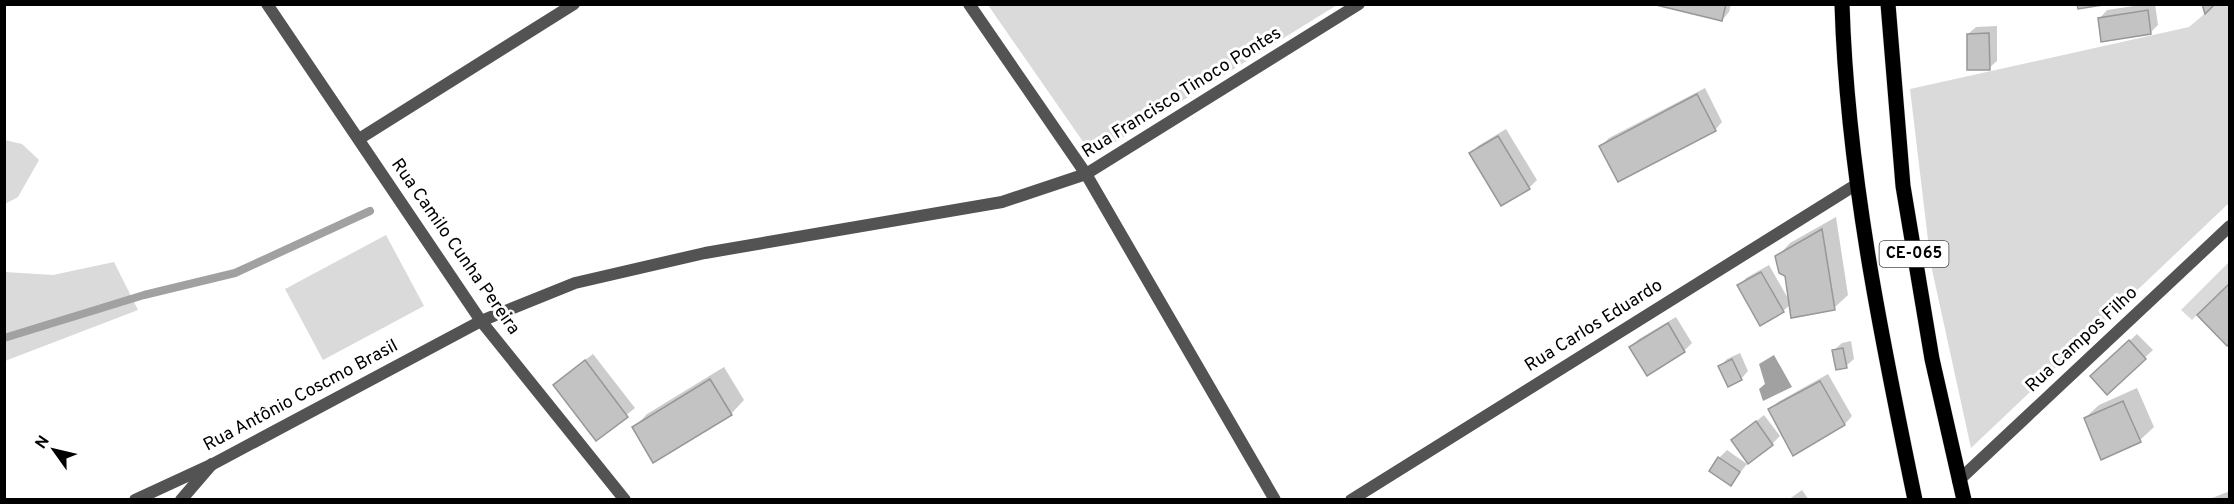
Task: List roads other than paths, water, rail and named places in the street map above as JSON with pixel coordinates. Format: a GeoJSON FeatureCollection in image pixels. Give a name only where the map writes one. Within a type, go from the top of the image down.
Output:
{"type":"FeatureCollection","features":[{"type":"Feature","properties":{"kind":"main road","name":"CE-065"},"geometry":{"type":"LineString","coordinates":[[1842,4],[1857,184],[1889,372],[1915,500]]}},
{"type":"Feature","properties":{"kind":"main road","name":"CE-065"},"geometry":{"type":"LineString","coordinates":[[1888,4],[1903,186],[1932,359],[1964,500]]}},
{"type":"Feature","properties":{"kind":"street","name":"Rua Camilo Cunha Pereira"},"geometry":{"type":"LineString","coordinates":[[267,4],[481,321],[626,500]]}},
{"type":"Feature","properties":{"kind":"street"},"geometry":{"type":"LineString","coordinates":[[359,139],[574,4]]}},
{"type":"Feature","properties":{"kind":"street"},"geometry":{"type":"LineString","coordinates":[[969,4],[1086,174],[1275,500]]}},
{"type":"Feature","properties":{"kind":"street","name":"Rua Francisco Tinoco Pontes"},"geometry":{"type":"LineString","coordinates":[[481,321],[575,283],[705,253],[1002,202],[1086,174],[1359,4]]}},
{"type":"Feature","properties":{"kind":"street","name":"Rua Carlos Eduardo"},"geometry":{"type":"LineString","coordinates":[[1351,500],[1857,184]]}},
{"type":"Feature","properties":{"kind":"street","name":"Rua Campos Filho"},"geometry":{"type":"LineString","coordinates":[[1958,481],[2229,226]]}},
{"type":"Feature","properties":{"kind":"street","name":"Rua Antônio Coscmo Brasil"},"geometry":{"type":"LineString","coordinates":[[135,500],[213,464],[481,321]]}},
{"type":"Feature","properties":{"kind":"street"},"geometry":{"type":"LineString","coordinates":[[181,500],[213,464]]}},
{"type":"Feature","properties":{"kind":"waterway"},"geometry":{"type":"LineString","coordinates":[[4,338],[144,295],[235,273],[370,211]]}}]}
